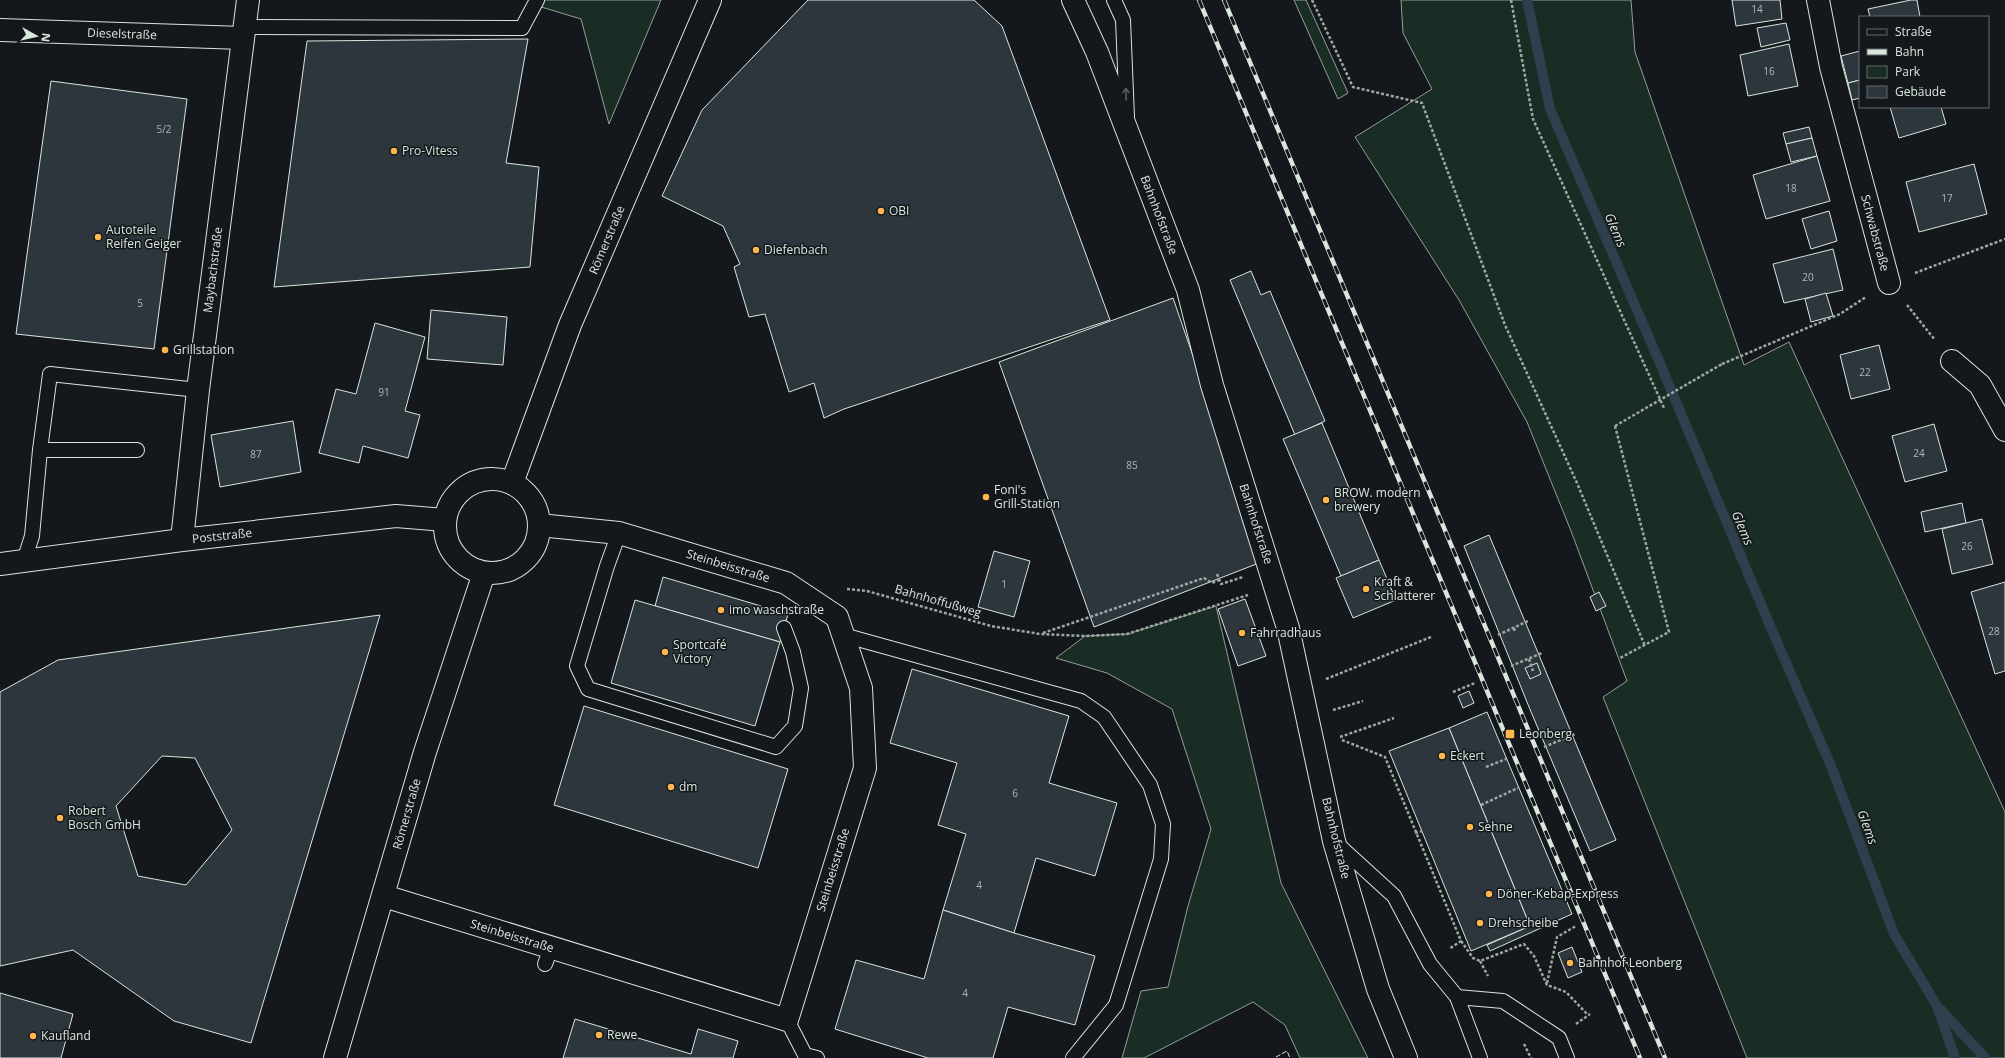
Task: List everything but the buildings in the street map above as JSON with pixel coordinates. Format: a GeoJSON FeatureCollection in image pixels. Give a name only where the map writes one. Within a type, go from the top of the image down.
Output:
{"type":"FeatureCollection","features":[{"type":"Feature","properties":{"kind":"street","name":"Maybachstraße"},"geometry":{"type":"LineString","coordinates":[[182,540],[198,390],[248,0]]}},
{"type":"Feature","properties":{"kind":"street","name":"Römerstraße"},"geometry":{"type":"LineString","coordinates":[[512,483],[570,325],[710,0]]}},
{"type":"Feature","properties":{"kind":"street","name":"Bahnhofstraße"},"geometry":{"type":"LineString","coordinates":[[1073,0],[1097,52],[1188,290],[1208,385],[1288,628],[1334,841],[1378,990],[1406,1058]]}},
{"type":"Feature","properties":{"kind":"street","name":"Schwabstraße"},"geometry":{"type":"LineString","coordinates":[[1818,0],[1833,75],[1889,283]]}},
{"type":"Feature","properties":{"kind":"street","name":"Dieselstraße"},"geometry":{"type":"LineString","coordinates":[[0,30],[244,32]]}},
{"type":"Feature","properties":{"kind":"street"},"geometry":{"type":"LineString","coordinates":[[1952,361],[1980,385],[2005,430]]}},
{"type":"Feature","properties":{"kind":"street"},"geometry":{"type":"LineString","coordinates":[[498,479],[512,483],[523,490],[532,500],[537,512],[539,526],[536,542],[528,556],[520,563],[501,572],[484,573],[470,568],[459,560],[450,548],[445,534],[445,520],[449,505],[457,493],[469,484],[483,480],[498,479]]}},
{"type":"Feature","properties":{"kind":"street","name":"Poststraße"},"geometry":{"type":"LineString","coordinates":[[0,564],[182,540],[396,516],[445,520]]}},
{"type":"Feature","properties":{"kind":"street","name":"Steinbeisstraße"},"geometry":{"type":"LineString","coordinates":[[384,896],[548,956],[787,1020],[865,768],[861,688],[837,617],[786,583],[619,532],[539,526]]}},
{"type":"Feature","properties":{"kind":"street","name":"Römerstraße"},"geometry":{"type":"LineString","coordinates":[[335,1058],[384,896],[425,752],[484,573]]}},
{"type":"Feature","properties":{"kind":"lane"},"geometry":{"type":"LineString","coordinates":[[244,32],[522,28],[537,0]]}},
{"type":"Feature","properties":{"kind":"lane"},"geometry":{"type":"LineString","coordinates":[[1114,0],[1123,20],[1128,133]]}},
{"type":"Feature","properties":{"kind":"lane"},"geometry":{"type":"LineString","coordinates":[[24,561],[32,536],[40,450],[50,374],[198,390]]}},
{"type":"Feature","properties":{"kind":"lane"},"geometry":{"type":"LineString","coordinates":[[40,450],[138,450]]}},
{"type":"Feature","properties":{"kind":"lane"},"geometry":{"type":"LineString","coordinates":[[619,532],[607,566],[577,666],[588,689],[776,746],[794,726],[801,688],[793,652],[784,628]]}},
{"type":"Feature","properties":{"kind":"lane"},"geometry":{"type":"LineString","coordinates":[[843,635],[1081,701],[1104,717],[1150,785],[1163,824],[1161,859],[1116,1005],[1073,1058]]}},
{"type":"Feature","properties":{"kind":"lane"},"geometry":{"type":"LineString","coordinates":[[1334,841],[1394,896],[1430,964],[1456,997],[1480,1058]]}},
{"type":"Feature","properties":{"kind":"lane"},"geometry":{"type":"LineString","coordinates":[[1456,997],[1503,1001],[1559,1038],[1567,1058]]}},
{"type":"Feature","properties":{"kind":"lane"},"geometry":{"type":"LineString","coordinates":[[787,1020],[805,1055],[817,1058]]}},
{"type":"Feature","properties":{"kind":"path"},"geometry":{"type":"LineString","coordinates":[[1312,0],[1353,87],[1422,102],[1505,325],[1577,483],[1645,646]]}},
{"type":"Feature","properties":{"kind":"path"},"geometry":{"type":"LineString","coordinates":[[1511,0],[1533,119],[1664,408]]}},
{"type":"Feature","properties":{"kind":"path"},"geometry":{"type":"LineString","coordinates":[[1620,658],[1669,632],[1615,426],[1722,364],[1840,314],[1889,283],[2005,240]]}},
{"type":"Feature","properties":{"kind":"path","name":"Schwabstraße"},"geometry":{"type":"LineString","coordinates":[[1889,283],[1952,361]]}},
{"type":"Feature","properties":{"kind":"path"},"geometry":{"type":"LineString","coordinates":[[1040,634],[1204,578],[1212,583],[1219,580],[1217,574],[1221,584],[1250,575]]}},
{"type":"Feature","properties":{"kind":"path","name":"Bahnhoffußweg"},"geometry":{"type":"LineString","coordinates":[[844,588],[866,591],[991,626],[1040,634],[1085,636],[1128,634],[1250,595]]}},
{"type":"Feature","properties":{"kind":"path"},"geometry":{"type":"LineString","coordinates":[[1498,635],[1528,621]]}},
{"type":"Feature","properties":{"kind":"path"},"geometry":{"type":"LineString","coordinates":[[1514,628],[1515,632]]}},
{"type":"Feature","properties":{"kind":"path"},"geometry":{"type":"LineString","coordinates":[[1322,681],[1430,637]]}},
{"type":"Feature","properties":{"kind":"path"},"geometry":{"type":"LineString","coordinates":[[1512,666],[1542,653]]}},
{"type":"Feature","properties":{"kind":"path"},"geometry":{"type":"LineString","coordinates":[[1529,659],[1533,670]]}},
{"type":"Feature","properties":{"kind":"path"},"geometry":{"type":"LineString","coordinates":[[1453,692],[1475,683]]}},
{"type":"Feature","properties":{"kind":"path"},"geometry":{"type":"LineString","coordinates":[[1462,689],[1464,693]]}},
{"type":"Feature","properties":{"kind":"path"},"geometry":{"type":"LineString","coordinates":[[1394,718],[1336,738],[1385,757],[1415,833],[1461,941],[1473,958],[1480,961],[1524,944],[1534,956],[1547,985],[1566,992],[1588,1015]]}},
{"type":"Feature","properties":{"kind":"path"},"geometry":{"type":"LineString","coordinates":[[1544,747],[1575,734]]}},
{"type":"Feature","properties":{"kind":"path"},"geometry":{"type":"LineString","coordinates":[[1560,735],[1561,739]]}},
{"type":"Feature","properties":{"kind":"path"},"geometry":{"type":"LineString","coordinates":[[1486,767],[1506,759]]}},
{"type":"Feature","properties":{"kind":"path"},"geometry":{"type":"LineString","coordinates":[[1481,805],[1518,788]]}},
{"type":"Feature","properties":{"kind":"path"},"geometry":{"type":"LineString","coordinates":[[1415,833],[1422,831]]}},
{"type":"Feature","properties":{"kind":"path"},"geometry":{"type":"LineString","coordinates":[[1547,985],[1557,936],[1576,926]]}},
{"type":"Feature","properties":{"kind":"path"},"geometry":{"type":"LineString","coordinates":[[1430,964],[1461,941]]}},
{"type":"Feature","properties":{"kind":"green space"},"geometry":{"type":"Polygon","coordinates":[[[538,0],[661,0],[609,124],[581,19],[538,6],[538,0]]]}},
{"type":"Feature","properties":{"kind":"green space"},"geometry":{"type":"Polygon","coordinates":[[[1294,0],[1306,0],[1348,93],[1338,99],[1294,0]]]}},
{"type":"Feature","properties":{"kind":"green space"},"geometry":{"type":"Polygon","coordinates":[[[1401,0],[1631,0],[1635,52],[1744,365],[1789,342],[2005,812],[2005,1058],[1747,1058],[1603,697],[1627,681],[1571,531],[1527,422],[1459,300],[1355,137],[1432,89],[1403,33],[1401,0]]]}},
{"type":"Feature","properties":{"kind":"green space"},"geometry":{"type":"Polygon","coordinates":[[[1216,606],[1281,883],[1368,1058],[1300,1058],[1285,1025],[1253,1002],[1144,1058],[1122,1058],[1141,991],[1168,987],[1188,906],[1211,829],[1172,709],[1107,673],[1056,658],[1085,636],[1128,634],[1216,606]]]}},
{"type":"Feature","properties":{"kind":"waterway","name":"Glems"},"geometry":{"type":"LineString","coordinates":[[1527,0],[1550,109],[1831,766],[1894,934],[1937,1006],[1955,1058]]}},
{"type":"Feature","properties":{"kind":"waterway"},"geometry":{"type":"LineString","coordinates":[[1940,1009],[1985,1058]]}},
{"type":"Feature","properties":{"kind":"railway"},"geometry":{"type":"LineString","coordinates":[[1199,0],[1640,1058]]}},
{"type":"Feature","properties":{"kind":"railway"},"geometry":{"type":"LineString","coordinates":[[1224,0],[1665,1058]]}},
{"type":"Feature","properties":{"kind":"fence"},"geometry":{"type":"LineString","coordinates":[[1276,1057],[1287,1051],[1290,1058]]}},
{"type":"Feature","properties":{"kind":"place","name":"Pro-Vitess"},"geometry":{"type":"Point","coordinates":[394,151]}},
{"type":"Feature","properties":{"kind":"place","name":"OBI"},"geometry":{"type":"Point","coordinates":[881,211]}},
{"type":"Feature","properties":{"kind":"place","name":"Autoteile Reifen Geiger"},"geometry":{"type":"Point","coordinates":[98,237]}},
{"type":"Feature","properties":{"kind":"place","name":"Diefenbach"},"geometry":{"type":"Point","coordinates":[756,250]}},
{"type":"Feature","properties":{"kind":"place","name":"Grillstation"},"geometry":{"type":"Point","coordinates":[165,350]}},
{"type":"Feature","properties":{"kind":"place","name":"Foni's Grill-Station"},"geometry":{"type":"Point","coordinates":[986,497]}},
{"type":"Feature","properties":{"kind":"place","name":"BROW. modern brewery"},"geometry":{"type":"Point","coordinates":[1326,500]}},
{"type":"Feature","properties":{"kind":"place","name":"Kraft & Schlatterer"},"geometry":{"type":"Point","coordinates":[1366,589]}},
{"type":"Feature","properties":{"kind":"place","name":"imo waschstraße"},"geometry":{"type":"Point","coordinates":[721,610]}},
{"type":"Feature","properties":{"kind":"place","name":"Fahrradhaus"},"geometry":{"type":"Point","coordinates":[1242,633]}},
{"type":"Feature","properties":{"kind":"place","name":"Sportcafé Victory"},"geometry":{"type":"Point","coordinates":[665,652]}},
{"type":"Feature","properties":{"kind":"place","name":"Leonberg"},"geometry":{"type":"Point","coordinates":[1510,734]}},
{"type":"Feature","properties":{"kind":"place","name":"Eckert"},"geometry":{"type":"Point","coordinates":[1442,756]}},
{"type":"Feature","properties":{"kind":"place","name":"dm"},"geometry":{"type":"Point","coordinates":[671,787]}},
{"type":"Feature","properties":{"kind":"place","name":"Robert Bosch GmbH"},"geometry":{"type":"Point","coordinates":[60,818]}},
{"type":"Feature","properties":{"kind":"place","name":"Sehne"},"geometry":{"type":"Point","coordinates":[1470,827]}},
{"type":"Feature","properties":{"kind":"place","name":"Döner-Kebap-Express"},"geometry":{"type":"Point","coordinates":[1489,894]}},
{"type":"Feature","properties":{"kind":"place","name":"Drehscheibe"},"geometry":{"type":"Point","coordinates":[1480,923]}},
{"type":"Feature","properties":{"kind":"place","name":"Bahnhof Leonberg"},"geometry":{"type":"Point","coordinates":[1570,963]}},
{"type":"Feature","properties":{"kind":"place","name":"Rewe"},"geometry":{"type":"Point","coordinates":[599,1035]}},
{"type":"Feature","properties":{"kind":"place","name":"Kaufland"},"geometry":{"type":"Point","coordinates":[33,1036]}}]}
